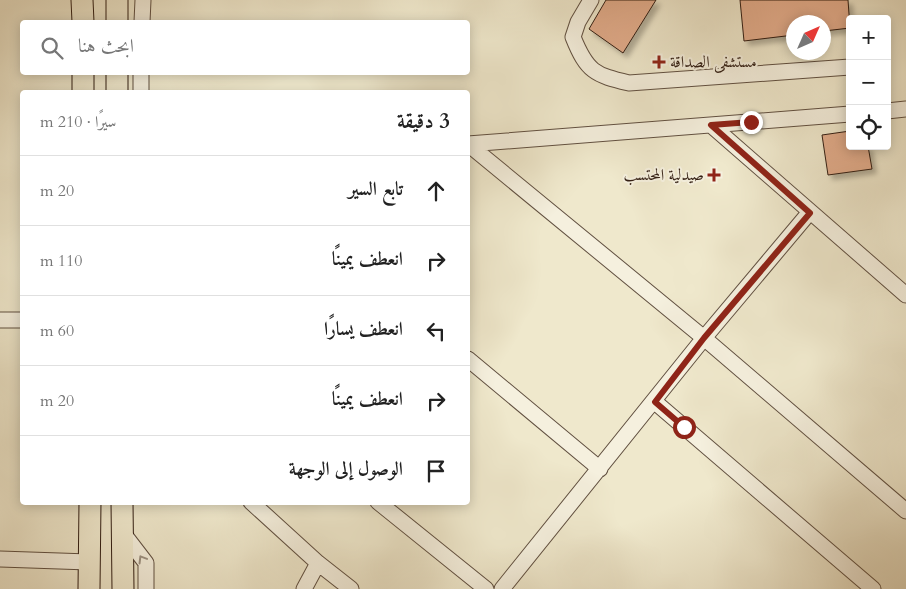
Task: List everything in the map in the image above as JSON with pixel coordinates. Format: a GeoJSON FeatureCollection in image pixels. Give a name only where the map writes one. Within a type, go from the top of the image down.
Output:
{"type":"FeatureCollection","features":[{"type":"Feature","properties":{"kind":"highway"},"geometry":{"type":"LineString","coordinates":[[82,0],[83,20]]}},
{"type":"Feature","properties":{"kind":"highway"},"geometry":{"type":"LineString","coordinates":[[117,0],[117,20]]}},
{"type":"Feature","properties":{"kind":"highway"},"geometry":{"type":"LineString","coordinates":[[83,75],[83,90]]}},
{"type":"Feature","properties":{"kind":"highway"},"geometry":{"type":"LineString","coordinates":[[117,75],[117,90]]}},
{"type":"Feature","properties":{"kind":"highway"},"geometry":{"type":"LineString","coordinates":[[89,589],[90,505]]}},
{"type":"Feature","properties":{"kind":"highway"},"geometry":{"type":"LineString","coordinates":[[122,505],[123,589]]}},
{"type":"Feature","properties":{"kind":"street"},"geometry":{"type":"LineString","coordinates":[[142,0],[142,20]]}},
{"type":"Feature","properties":{"kind":"street"},"geometry":{"type":"LineString","coordinates":[[591,0],[578,22],[573,38],[581,57],[599,76],[629,83],[846,67]]}},
{"type":"Feature","properties":{"kind":"street"},"geometry":{"type":"LineString","coordinates":[[140,90],[141,75]]}},
{"type":"Feature","properties":{"kind":"street"},"geometry":{"type":"LineString","coordinates":[[891,107],[906,109]]}},
{"type":"Feature","properties":{"kind":"street"},"geometry":{"type":"LineString","coordinates":[[470,144],[846,114]]}},
{"type":"Feature","properties":{"kind":"street"},"geometry":{"type":"LineString","coordinates":[[711,125],[906,295]]}},
{"type":"Feature","properties":{"kind":"street"},"geometry":{"type":"LineString","coordinates":[[470,146],[704,338],[906,511]]}},
{"type":"Feature","properties":{"kind":"street"},"geometry":{"type":"LineString","coordinates":[[502,589],[655,402],[704,338],[810,213]]}},
{"type":"Feature","properties":{"kind":"street"},"geometry":{"type":"LineString","coordinates":[[0,320],[20,320]]}},
{"type":"Feature","properties":{"kind":"street"},"geometry":{"type":"LineString","coordinates":[[470,361],[600,469]]}},
{"type":"Feature","properties":{"kind":"street"},"geometry":{"type":"LineString","coordinates":[[655,402],[874,589]]}},
{"type":"Feature","properties":{"kind":"street"},"geometry":{"type":"LineString","coordinates":[[255,505],[318,563],[351,589]]}},
{"type":"Feature","properties":{"kind":"street"},"geometry":{"type":"LineString","coordinates":[[382,505],[486,589]]}},
{"type":"Feature","properties":{"kind":"street"},"geometry":{"type":"LineString","coordinates":[[123,533],[146,562],[146,589]]}},
{"type":"Feature","properties":{"kind":"street"},"geometry":{"type":"LineString","coordinates":[[0,559],[89,562]]}},
{"type":"Feature","properties":{"kind":"street"},"geometry":{"type":"LineString","coordinates":[[304,589],[318,563]]}},
{"type":"Feature","properties":{"kind":"building"},"geometry":{"type":"Polygon","coordinates":[[[606,0],[656,0],[623,53],[589,29],[606,0]]]}},
{"type":"Feature","properties":{"kind":"building"},"geometry":{"type":"Polygon","coordinates":[[[740,0],[848,0],[849,15],[846,15],[846,28],[831,30],[831,15],[786,15],[786,36],[744,41],[740,0]]]}},
{"type":"Feature","properties":{"kind":"building"},"geometry":{"type":"Polygon","coordinates":[[[846,132],[846,150],[869,150],[872,169],[828,175],[822,135],[846,132]]]}},
{"type":"Feature","properties":{"kind":"place","name":"مستشفى الصداقة"},"geometry":{"type":"Point","coordinates":[659,62]}},
{"type":"Feature","properties":{"kind":"place","name":"صيدلية المحتسب"},"geometry":{"type":"Point","coordinates":[714,175]}},
{"type":"Feature","properties":{"kind":"route"},"geometry":{"type":"LineString","coordinates":[[684,427],[655,402],[704,338],[810,213],[711,125],[751,122]]}}]}
